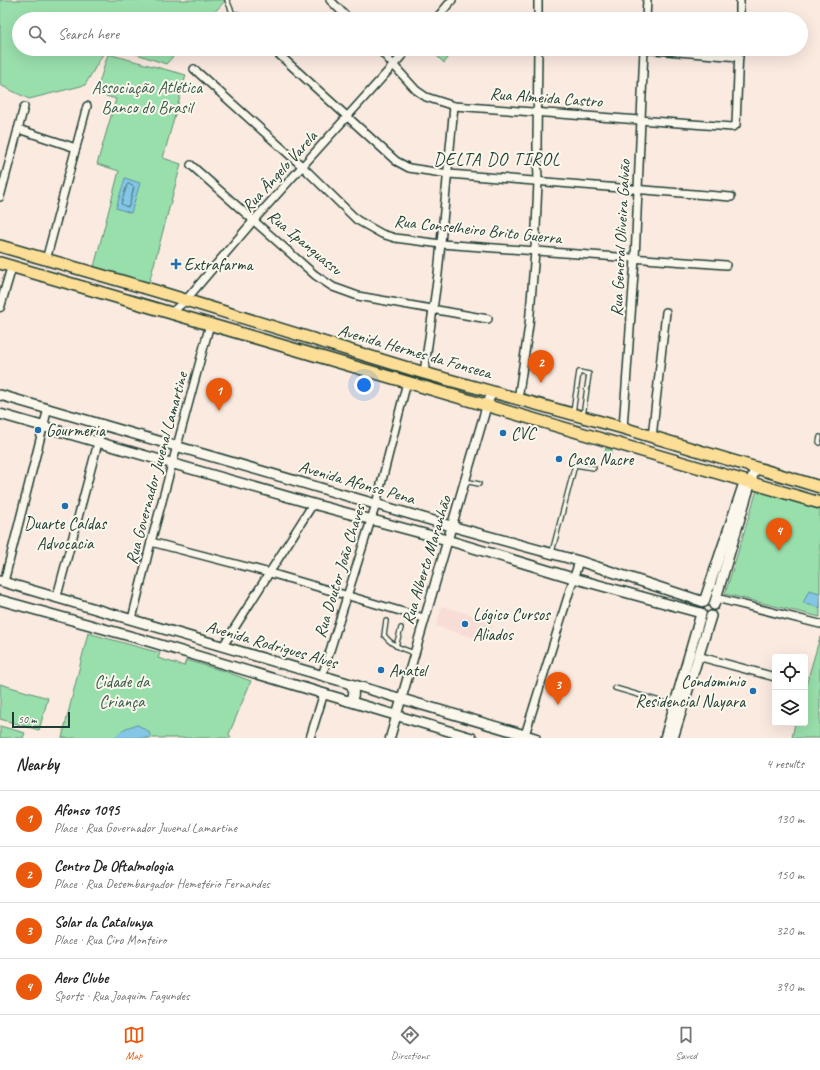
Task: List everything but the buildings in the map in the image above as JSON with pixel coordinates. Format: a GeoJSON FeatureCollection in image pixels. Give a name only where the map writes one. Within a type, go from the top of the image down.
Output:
{"type":"FeatureCollection","features":[{"type":"Feature","properties":{"kind":"main road","name":"Avenida Hermes da Fonseca"},"geometry":{"type":"LineString","coordinates":[[0,246],[424,373],[623,428],[820,487]]}},
{"type":"Feature","properties":{"kind":"main road","name":"Avenida Hermes da Fonseca"},"geometry":{"type":"LineString","coordinates":[[0,263],[172,312],[820,503]]}},
{"type":"Feature","properties":{"kind":"main road","name":"Avenida Afonso Pena"},"geometry":{"type":"LineString","coordinates":[[0,395],[451,526],[579,561],[704,602],[715,601]]}},
{"type":"Feature","properties":{"kind":"main road","name":"Avenida Afonso Pena"},"geometry":{"type":"LineString","coordinates":[[0,414],[704,614]]}},
{"type":"Feature","properties":{"kind":"main road"},"geometry":{"type":"LineString","coordinates":[[671,738],[697,656],[704,614],[700,606],[704,602],[748,481],[755,468]]}},
{"type":"Feature","properties":{"kind":"main road"},"geometry":{"type":"LineString","coordinates":[[780,491],[781,482],[784,477]]}},
{"type":"Feature","properties":{"kind":"main road"},"geometry":{"type":"LineString","coordinates":[[704,614],[715,610],[715,601],[748,481]]}},
{"type":"Feature","properties":{"kind":"main road"},"geometry":{"type":"LineString","coordinates":[[2,600],[4,582]]}},
{"type":"Feature","properties":{"kind":"main road","name":"Avenida Rodrigues Alves"},"geometry":{"type":"LineString","coordinates":[[4,582],[57,596],[147,624],[401,698],[524,737],[535,738]]}},
{"type":"Feature","properties":{"kind":"main road","name":"Avenida Rodrigues Alves"},"geometry":{"type":"LineString","coordinates":[[2,600],[313,690],[322,697],[348,700],[472,738]]}},
{"type":"Feature","properties":{"kind":"main road"},"geometry":{"type":"LineString","coordinates":[[671,738],[674,705],[704,614]]}},
{"type":"Feature","properties":{"kind":"main road"},"geometry":{"type":"LineString","coordinates":[[144,640],[149,634],[147,624]]}},
{"type":"Feature","properties":{"kind":"main road"},"geometry":{"type":"LineString","coordinates":[[233,666],[230,660],[234,653],[239,651]]}},
{"type":"Feature","properties":{"kind":"main road"},"geometry":{"type":"LineString","coordinates":[[313,690],[310,680],[320,675]]}},
{"type":"Feature","properties":{"kind":"main road"},"geometry":{"type":"LineString","coordinates":[[348,700],[352,699],[354,695],[354,689],[350,684]]}},
{"type":"Feature","properties":{"kind":"street"},"geometry":{"type":"LineString","coordinates":[[330,0],[342,12]]}},
{"type":"Feature","properties":{"kind":"street"},"geometry":{"type":"LineString","coordinates":[[443,12],[452,0]]}},
{"type":"Feature","properties":{"kind":"street"},"geometry":{"type":"LineString","coordinates":[[538,0],[538,12]]}},
{"type":"Feature","properties":{"kind":"street"},"geometry":{"type":"LineString","coordinates":[[646,12],[647,0]]}},
{"type":"Feature","properties":{"kind":"street"},"geometry":{"type":"LineString","coordinates":[[740,0],[740,12]]}},
{"type":"Feature","properties":{"kind":"street"},"geometry":{"type":"LineString","coordinates":[[281,56],[402,166],[417,170],[449,174],[731,197]]}},
{"type":"Feature","properties":{"kind":"street","name":"Rua Almeida Castro"},"geometry":{"type":"LineString","coordinates":[[386,56],[416,90],[426,97],[454,106],[732,128],[736,125],[739,56]]}},
{"type":"Feature","properties":{"kind":"street","name":"Rua Ângelo Varela"},"geometry":{"type":"LineString","coordinates":[[172,312],[186,301],[254,220],[401,56]]}},
{"type":"Feature","properties":{"kind":"street"},"geometry":{"type":"LineString","coordinates":[[518,400],[529,325],[535,251],[538,182],[538,56]]}},
{"type":"Feature","properties":{"kind":"street","name":"Rua General Oliveira Galvão"},"geometry":{"type":"LineString","coordinates":[[623,428],[635,259],[644,56]]}},
{"type":"Feature","properties":{"kind":"street","name":"Rua Conselheiro Brito Guerra"},"geometry":{"type":"LineString","coordinates":[[194,69],[303,167],[357,220],[370,228],[395,238],[442,244],[726,265]]}},
{"type":"Feature","properties":{"kind":"street"},"geometry":{"type":"LineString","coordinates":[[46,260],[87,106]]}},
{"type":"Feature","properties":{"kind":"street"},"geometry":{"type":"LineString","coordinates":[[424,373],[442,244],[454,106]]}},
{"type":"Feature","properties":{"kind":"street"},"geometry":{"type":"LineString","coordinates":[[0,197],[24,107]]}},
{"type":"Feature","properties":{"kind":"street"},"geometry":{"type":"LineString","coordinates":[[18,129],[76,148]]}},
{"type":"Feature","properties":{"kind":"street","name":"Rua Ipanguassu"},"geometry":{"type":"LineString","coordinates":[[191,166],[315,275],[333,287],[358,296],[488,320]]}},
{"type":"Feature","properties":{"kind":"street"},"geometry":{"type":"LineString","coordinates":[[0,307],[12,266]]}},
{"type":"Feature","properties":{"kind":"street"},"geometry":{"type":"LineString","coordinates":[[652,437],[666,312]]}},
{"type":"Feature","properties":{"kind":"street","name":"Rua Governador Juvenal Lamartine"},"geometry":{"type":"LineString","coordinates":[[132,619],[151,542],[210,324]]}},
{"type":"Feature","properties":{"kind":"street","name":"Rua Doutor João Chaves"},"geometry":{"type":"LineString","coordinates":[[320,675],[348,597],[376,504],[407,382]]}},
{"type":"Feature","properties":{"kind":"street","name":"Rua Alberto Maranhão"},"geometry":{"type":"LineString","coordinates":[[390,738],[487,405],[495,392]]}},
{"type":"Feature","properties":{"kind":"street"},"geometry":{"type":"LineString","coordinates":[[4,582],[48,408]]}},
{"type":"Feature","properties":{"kind":"street"},"geometry":{"type":"LineString","coordinates":[[57,596],[103,424]]}},
{"type":"Feature","properties":{"kind":"street"},"geometry":{"type":"LineString","coordinates":[[223,646],[313,504]]}},
{"type":"Feature","properties":{"kind":"street"},"geometry":{"type":"LineString","coordinates":[[151,542],[270,573],[424,618]]}},
{"type":"Feature","properties":{"kind":"street"},"geometry":{"type":"LineString","coordinates":[[524,737],[579,561]]}},
{"type":"Feature","properties":{"kind":"street"},"geometry":{"type":"LineString","coordinates":[[715,601],[820,624]]}},
{"type":"Feature","properties":{"kind":"street"},"geometry":{"type":"LineString","coordinates":[[697,656],[772,676]]}},
{"type":"Feature","properties":{"kind":"street"},"geometry":{"type":"LineString","coordinates":[[310,738],[322,697]]}},
{"type":"Feature","properties":{"kind":"lane"},"geometry":{"type":"LineString","coordinates":[[227,0],[232,12]]}},
{"type":"Feature","properties":{"kind":"lane"},"geometry":{"type":"LineString","coordinates":[[579,372],[589,374],[578,416],[579,372]]}},
{"type":"Feature","properties":{"kind":"lane"},"geometry":{"type":"LineString","coordinates":[[820,437],[818,442],[820,443]]}},
{"type":"Feature","properties":{"kind":"lane"},"geometry":{"type":"LineString","coordinates":[[552,554],[575,465],[594,468]]}},
{"type":"Feature","properties":{"kind":"lane"},"geometry":{"type":"LineString","coordinates":[[465,481],[480,484]]}},
{"type":"Feature","properties":{"kind":"lane"},"geometry":{"type":"LineString","coordinates":[[386,621],[384,635],[396,646],[414,653]]}},
{"type":"Feature","properties":{"kind":"lane"},"geometry":{"type":"LineString","coordinates":[[396,646],[401,628]]}},
{"type":"Feature","properties":{"kind":"lane"},"geometry":{"type":"LineString","coordinates":[[615,688],[674,705]]}},
{"type":"Feature","properties":{"kind":"shaded area","name":"Lógico Cursos Aliados"},"geometry":{"type":"Polygon","coordinates":[[[442,606],[494,622],[487,642],[436,626],[442,606]]]}},
{"type":"Feature","properties":{"kind":"green space"},"geometry":{"type":"Polygon","coordinates":[[[0,0],[226,0],[215,12],[12,12],[12,56],[102,56],[85,85],[29,99],[0,85],[0,0]]]}},
{"type":"Feature","properties":{"kind":"green space","name":"Associação Atlética Banco do Brasil"},"geometry":{"type":"Polygon","coordinates":[[[107,56],[115,56],[186,75],[163,158],[181,164],[149,283],[94,267],[119,171],[97,164],[116,99],[96,93],[107,56]]]}},
{"type":"Feature","properties":{"kind":"green space"},"geometry":{"type":"Polygon","coordinates":[[[143,56],[173,56],[166,64],[143,56]]]}},
{"type":"Feature","properties":{"kind":"green space"},"geometry":{"type":"Polygon","coordinates":[[[437,56],[449,56],[444,63],[437,56]]]}},
{"type":"Feature","properties":{"kind":"green space"},"geometry":{"type":"Polygon","coordinates":[[[606,448],[612,450],[609,461],[603,459],[606,448]]]}},
{"type":"Feature","properties":{"kind":"green space"},"geometry":{"type":"Polygon","coordinates":[[[757,490],[820,509],[820,617],[725,594],[757,490]]]}},
{"type":"Feature","properties":{"kind":"green space","name":"Cidade da Criança"},"geometry":{"type":"Polygon","coordinates":[[[88,633],[160,653],[158,658],[184,666],[186,660],[251,681],[229,734],[231,738],[62,738],[88,633]]]}},
{"type":"Feature","properties":{"kind":"green space"},"geometry":{"type":"Polygon","coordinates":[[[820,637],[820,738],[792,738],[794,726],[808,726],[808,679],[820,637]]]}},
{"type":"Feature","properties":{"kind":"green space"},"geometry":{"type":"Polygon","coordinates":[[[0,684],[48,698],[39,730],[0,719],[0,684]]]}},
{"type":"Feature","properties":{"kind":"green space"},"geometry":{"type":"Polygon","coordinates":[[[0,726],[25,733],[23,738],[0,738],[0,726]]]}},
{"type":"Feature","properties":{"kind":"water"},"geometry":{"type":"Polygon","coordinates":[[[125,178],[140,183],[131,213],[116,208],[125,178]]]}},
{"type":"Feature","properties":{"kind":"water"},"geometry":{"type":"Polygon","coordinates":[[[809,590],[820,593],[820,608],[803,603],[809,590]]]}},
{"type":"Feature","properties":{"kind":"water"},"geometry":{"type":"Polygon","coordinates":[[[138,725],[149,732],[151,738],[114,738],[124,729],[138,725]]]}},
{"type":"Feature","properties":{"kind":"place","name":"Extrafarma"},"geometry":{"type":"Point","coordinates":[176,264]}},
{"type":"Feature","properties":{"kind":"place","name":"Centro De Oftalmologia"},"geometry":{"type":"Point","coordinates":[541,383]}},
{"type":"Feature","properties":{"kind":"place","name":"Afonso 1095"},"geometry":{"type":"Point","coordinates":[219,411]}},
{"type":"Feature","properties":{"kind":"place","name":"Gourmeria"},"geometry":{"type":"Point","coordinates":[38,430]}},
{"type":"Feature","properties":{"kind":"place","name":"CVC"},"geometry":{"type":"Point","coordinates":[503,433]}},
{"type":"Feature","properties":{"kind":"place","name":"Casa Nacre"},"geometry":{"type":"Point","coordinates":[559,459]}},
{"type":"Feature","properties":{"kind":"place","name":"Duarte Caldas Advocacia"},"geometry":{"type":"Point","coordinates":[65,506]}},
{"type":"Feature","properties":{"kind":"place","name":"Aero Clube"},"geometry":{"type":"Point","coordinates":[779,551]}},
{"type":"Feature","properties":{"kind":"place","name":"Lógico Cursos Aliados"},"geometry":{"type":"Point","coordinates":[465,624]}},
{"type":"Feature","properties":{"kind":"place","name":"Anatel"},"geometry":{"type":"Point","coordinates":[381,670]}},
{"type":"Feature","properties":{"kind":"place","name":"Condomínio Residencial Nayara"},"geometry":{"type":"Point","coordinates":[753,691]}},
{"type":"Feature","properties":{"kind":"place","name":"Solar da Catalunya"},"geometry":{"type":"Point","coordinates":[558,705]}},
{"type":"Feature","properties":{"kind":"district","name":"DELTA DO TIROL"},"geometry":{"type":"Point","coordinates":[497,159]}}]}
